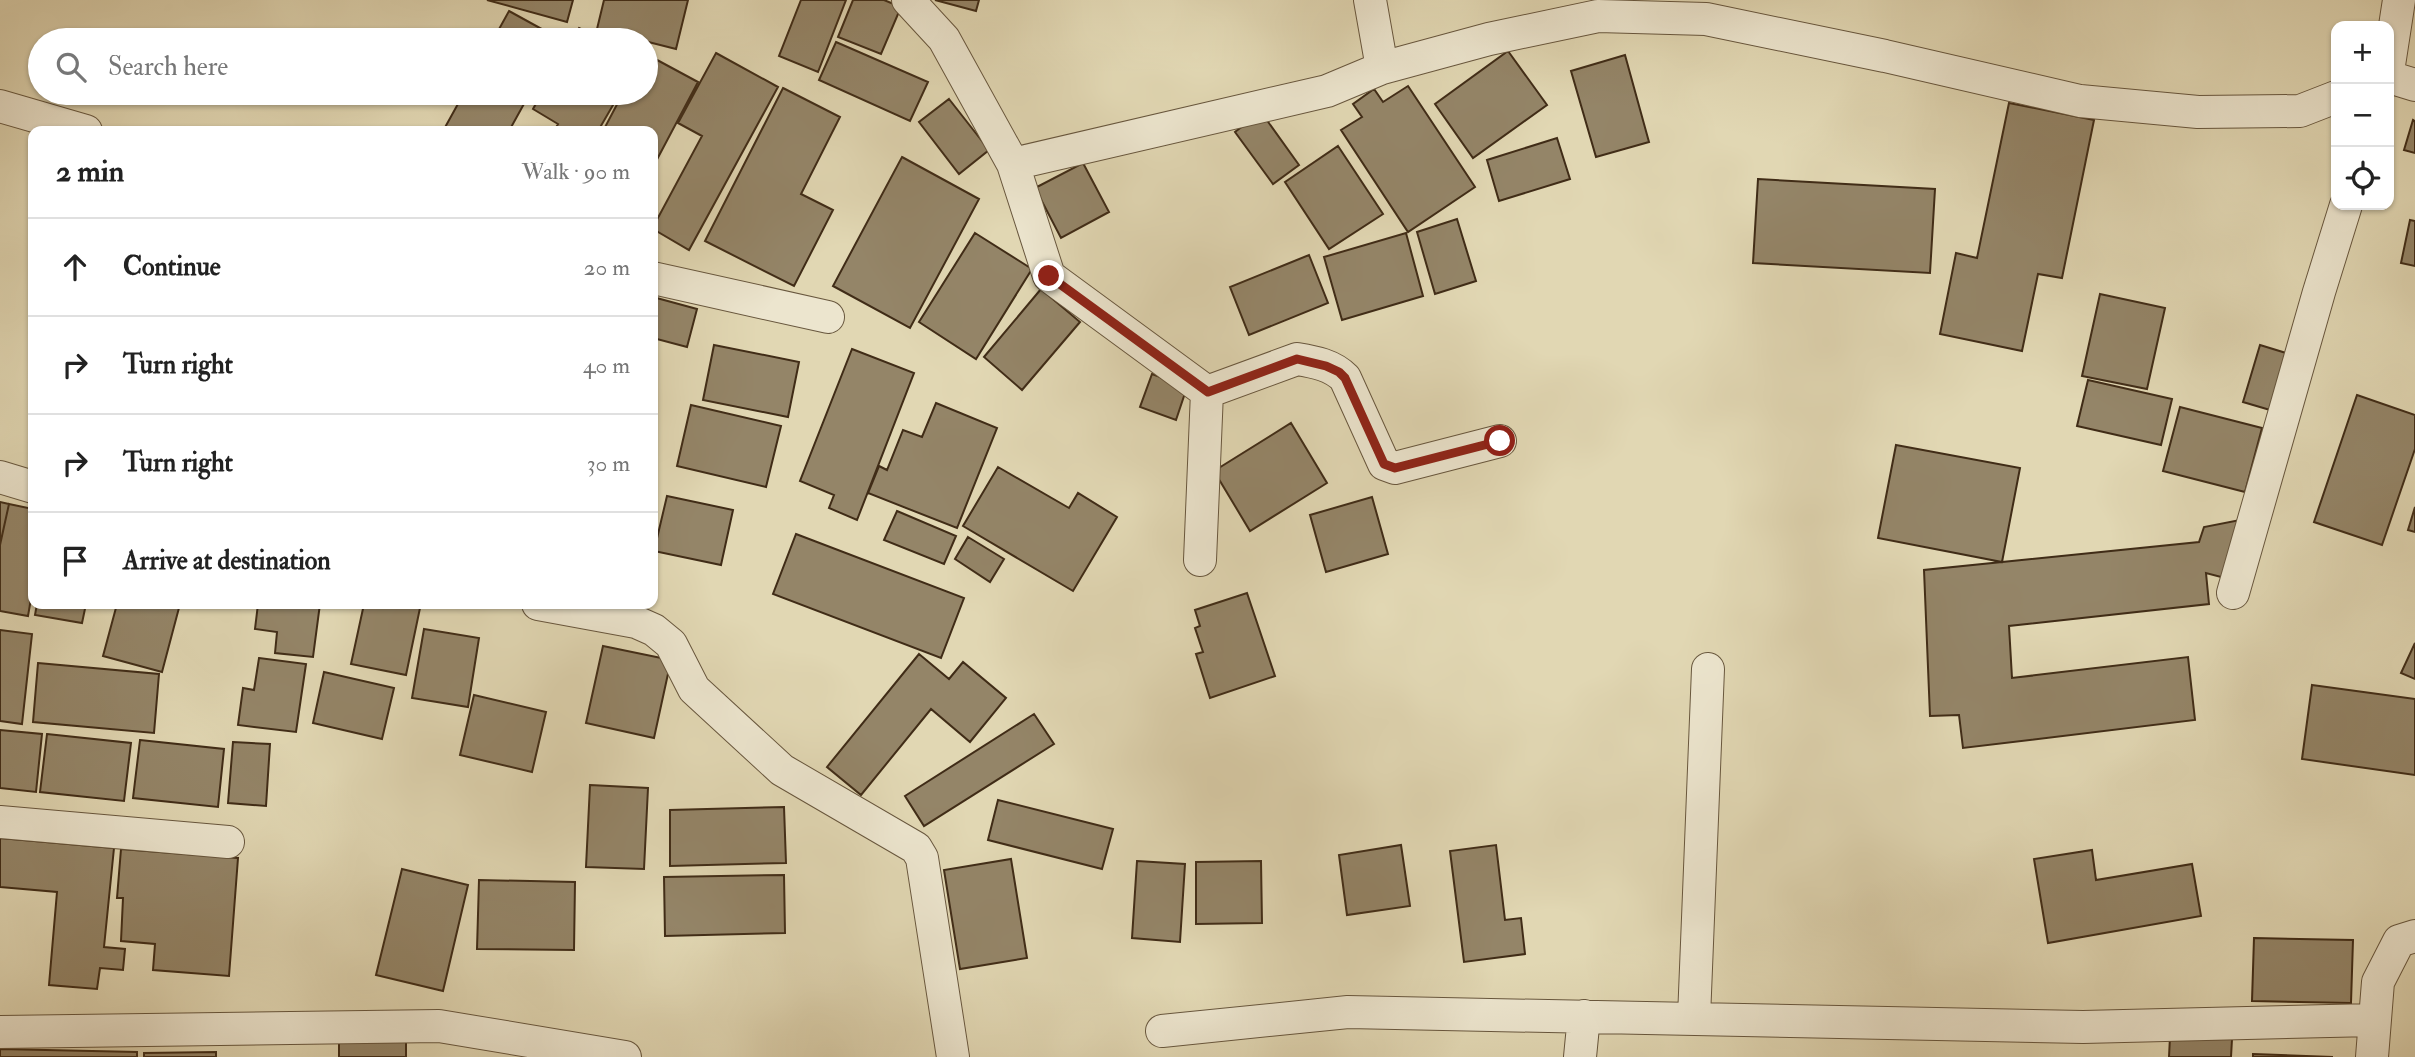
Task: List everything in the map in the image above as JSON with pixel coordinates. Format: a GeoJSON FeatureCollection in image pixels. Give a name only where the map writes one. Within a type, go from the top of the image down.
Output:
{"type":"FeatureCollection","features":[{"type":"Feature","properties":{"kind":"street"},"geometry":{"type":"LineString","coordinates":[[908,0],[944,39],[1013,164],[1049,276],[1208,392]]}},
{"type":"Feature","properties":{"kind":"street"},"geometry":{"type":"LineString","coordinates":[[1370,0],[1382,68]]}},
{"type":"Feature","properties":{"kind":"street"},"geometry":{"type":"LineString","coordinates":[[2394,32],[2399,0]]}},
{"type":"Feature","properties":{"kind":"street"},"geometry":{"type":"LineString","coordinates":[[1013,164],[1327,91],[1382,68],[1489,39],[1598,16],[1706,19],[1885,56],[2080,101],[2198,112],[2300,111],[2331,99]]}},
{"type":"Feature","properties":{"kind":"street"},"geometry":{"type":"LineString","coordinates":[[2394,79],[2415,85]]}},
{"type":"Feature","properties":{"kind":"street"},"geometry":{"type":"LineString","coordinates":[[0,106],[69,126]]}},
{"type":"Feature","properties":{"kind":"street"},"geometry":{"type":"LineString","coordinates":[[2233,593],[2344,210]]}},
{"type":"Feature","properties":{"kind":"street"},"geometry":{"type":"LineString","coordinates":[[658,279],[828,317]]}},
{"type":"Feature","properties":{"kind":"street"},"geometry":{"type":"LineString","coordinates":[[1208,392],[1297,359],[1310,361],[1339,372],[1345,378],[1384,464],[1395,468],[1500,441]]}},
{"type":"Feature","properties":{"kind":"street"},"geometry":{"type":"LineString","coordinates":[[1200,560],[1208,392]]}},
{"type":"Feature","properties":{"kind":"street"},"geometry":{"type":"LineString","coordinates":[[0,477],[28,485]]}},
{"type":"Feature","properties":{"kind":"street"},"geometry":{"type":"LineString","coordinates":[[565,609],[636,622],[654,630],[671,644],[694,689],[782,770],[916,848],[922,858],[953,1057]]}},
{"type":"Feature","properties":{"kind":"street"},"geometry":{"type":"LineString","coordinates":[[1694,1018],[1708,669]]}},
{"type":"Feature","properties":{"kind":"street"},"geometry":{"type":"LineString","coordinates":[[0,822],[228,842]]}},
{"type":"Feature","properties":{"kind":"street"},"geometry":{"type":"LineString","coordinates":[[2372,1057],[2378,982],[2399,941],[2415,936]]}},
{"type":"Feature","properties":{"kind":"street"},"geometry":{"type":"LineString","coordinates":[[1162,1031],[1348,1012],[2083,1027],[2374,1020]]}},
{"type":"Feature","properties":{"kind":"street"},"geometry":{"type":"LineString","coordinates":[[1580,1057],[1584,1016]]}},
{"type":"Feature","properties":{"kind":"street"},"geometry":{"type":"LineString","coordinates":[[0,1032],[439,1026],[625,1057]]}},
{"type":"Feature","properties":{"kind":"building"},"geometry":{"type":"Polygon","coordinates":[[[487,0],[573,0],[567,22],[487,0]]]}},
{"type":"Feature","properties":{"kind":"building"},"geometry":{"type":"Polygon","coordinates":[[[604,0],[688,0],[676,49],[658,44],[658,28],[597,28],[604,0]]]}},
{"type":"Feature","properties":{"kind":"building"},"geometry":{"type":"Polygon","coordinates":[[[801,0],[846,0],[818,72],[779,56],[801,0]]]}},
{"type":"Feature","properties":{"kind":"building"},"geometry":{"type":"Polygon","coordinates":[[[853,0],[884,0],[901,7],[881,54],[838,37],[853,0]]]}},
{"type":"Feature","properties":{"kind":"building"},"geometry":{"type":"Polygon","coordinates":[[[935,0],[979,0],[976,11],[935,0]]]}},
{"type":"Feature","properties":{"kind":"building"},"geometry":{"type":"Polygon","coordinates":[[[509,11],[540,28],[500,28],[509,11]]]}},
{"type":"Feature","properties":{"kind":"building"},"geometry":{"type":"Polygon","coordinates":[[[836,42],[928,82],[910,121],[819,80],[836,42]]]}},
{"type":"Feature","properties":{"kind":"building"},"geometry":{"type":"Polygon","coordinates":[[[1508,51],[1547,105],[1473,158],[1435,104],[1508,51]]]}},
{"type":"Feature","properties":{"kind":"building"},"geometry":{"type":"Polygon","coordinates":[[[716,53],[778,87],[689,250],[658,232],[658,218],[702,136],[678,123],[716,53]]]}},
{"type":"Feature","properties":{"kind":"building"},"geometry":{"type":"Polygon","coordinates":[[[1625,55],[1649,142],[1596,157],[1571,71],[1625,55]]]}},
{"type":"Feature","properties":{"kind":"building"},"geometry":{"type":"Polygon","coordinates":[[[658,60],[698,82],[658,158],[658,126],[606,126],[617,105],[658,105],[658,60]]]}},
{"type":"Feature","properties":{"kind":"building"},"geometry":{"type":"Polygon","coordinates":[[[1408,86],[1475,187],[1408,232],[1341,130],[1362,117],[1353,104],[1374,89],[1383,102],[1408,86]]]}},
{"type":"Feature","properties":{"kind":"building"},"geometry":{"type":"Polygon","coordinates":[[[783,88],[840,117],[801,194],[833,210],[794,286],[705,241],[783,88]]]}},
{"type":"Feature","properties":{"kind":"building"},"geometry":{"type":"Polygon","coordinates":[[[949,99],[989,150],[959,174],[919,122],[949,99]]]}},
{"type":"Feature","properties":{"kind":"building"},"geometry":{"type":"Polygon","coordinates":[[[2009,103],[2094,120],[2062,278],[2038,274],[2022,351],[1940,334],[1956,253],[1977,258],[2009,103]]]}},
{"type":"Feature","properties":{"kind":"building"},"geometry":{"type":"Polygon","coordinates":[[[457,105],[523,105],[512,126],[446,126],[457,105]]]}},
{"type":"Feature","properties":{"kind":"building"},"geometry":{"type":"Polygon","coordinates":[[[535,105],[613,105],[601,126],[557,126],[558,124],[533,109],[535,105]]]}},
{"type":"Feature","properties":{"kind":"building"},"geometry":{"type":"Polygon","coordinates":[[[1261,112],[1299,165],[1273,184],[1235,132],[1261,112]]]}},
{"type":"Feature","properties":{"kind":"building"},"geometry":{"type":"Polygon","coordinates":[[[2413,120],[2415,121],[2415,153],[2404,150],[2413,120]]]}},
{"type":"Feature","properties":{"kind":"building"},"geometry":{"type":"Polygon","coordinates":[[[1557,138],[1570,179],[1499,201],[1487,160],[1557,138]]]}},
{"type":"Feature","properties":{"kind":"building"},"geometry":{"type":"Polygon","coordinates":[[[1338,146],[1383,214],[1329,249],[1285,182],[1338,146]]]}},
{"type":"Feature","properties":{"kind":"building"},"geometry":{"type":"Polygon","coordinates":[[[902,157],[979,199],[910,328],[833,286],[902,157]]]}},
{"type":"Feature","properties":{"kind":"building"},"geometry":{"type":"Polygon","coordinates":[[[1083,163],[1109,212],[1061,238],[1035,188],[1083,163]]]}},
{"type":"Feature","properties":{"kind":"building"},"geometry":{"type":"Polygon","coordinates":[[[1758,179],[1935,189],[1930,273],[1753,263],[1758,179]]]}},
{"type":"Feature","properties":{"kind":"building"},"geometry":{"type":"Polygon","coordinates":[[[1457,219],[1476,281],[1435,294],[1417,232],[1457,219]]]}},
{"type":"Feature","properties":{"kind":"building"},"geometry":{"type":"Polygon","coordinates":[[[2410,220],[2415,221],[2415,266],[2401,263],[2410,220]]]}},
{"type":"Feature","properties":{"kind":"building"},"geometry":{"type":"Polygon","coordinates":[[[975,233],[1032,269],[976,359],[919,322],[975,233]]]}},
{"type":"Feature","properties":{"kind":"building"},"geometry":{"type":"Polygon","coordinates":[[[1406,233],[1423,296],[1342,320],[1324,257],[1406,233]]]}},
{"type":"Feature","properties":{"kind":"building"},"geometry":{"type":"Polygon","coordinates":[[[1309,255],[1328,303],[1249,335],[1230,287],[1309,255]]]}},
{"type":"Feature","properties":{"kind":"building"},"geometry":{"type":"Polygon","coordinates":[[[1041,289],[1080,322],[1022,390],[984,357],[1041,289]]]}},
{"type":"Feature","properties":{"kind":"building"},"geometry":{"type":"Polygon","coordinates":[[[2100,294],[2165,308],[2147,389],[2082,376],[2100,294]]]}},
{"type":"Feature","properties":{"kind":"building"},"geometry":{"type":"Polygon","coordinates":[[[658,298],[697,309],[687,347],[658,339],[658,298]]]}},
{"type":"Feature","properties":{"kind":"building"},"geometry":{"type":"Polygon","coordinates":[[[714,345],[799,362],[788,417],[703,400],[714,345]]]}},
{"type":"Feature","properties":{"kind":"building"},"geometry":{"type":"Polygon","coordinates":[[[2260,345],[2286,353],[2270,410],[2243,402],[2260,345]]]}},
{"type":"Feature","properties":{"kind":"building"},"geometry":{"type":"Polygon","coordinates":[[[852,349],[914,373],[857,520],[829,508],[834,495],[800,481],[852,349]]]}},
{"type":"Feature","properties":{"kind":"building"},"geometry":{"type":"Polygon","coordinates":[[[1152,374],[1187,387],[1176,420],[1140,407],[1152,374]]]}},
{"type":"Feature","properties":{"kind":"building"},"geometry":{"type":"Polygon","coordinates":[[[2088,380],[2172,399],[2161,445],[2077,426],[2088,380]]]}},
{"type":"Feature","properties":{"kind":"building"},"geometry":{"type":"Polygon","coordinates":[[[2357,395],[2415,415],[2415,449],[2382,545],[2314,522],[2357,395]]]}},
{"type":"Feature","properties":{"kind":"building"},"geometry":{"type":"Polygon","coordinates":[[[936,403],[997,428],[957,528],[868,493],[879,466],[887,470],[903,430],[922,437],[936,403]]]}},
{"type":"Feature","properties":{"kind":"building"},"geometry":{"type":"Polygon","coordinates":[[[691,405],[781,426],[766,487],[677,466],[691,405]]]}},
{"type":"Feature","properties":{"kind":"building"},"geometry":{"type":"Polygon","coordinates":[[[2180,407],[2262,428],[2245,492],[2163,471],[2180,407]]]}},
{"type":"Feature","properties":{"kind":"building"},"geometry":{"type":"Polygon","coordinates":[[[1291,423],[1327,483],[1250,531],[1214,471],[1291,423]]]}},
{"type":"Feature","properties":{"kind":"building"},"geometry":{"type":"Polygon","coordinates":[[[1896,445],[2020,468],[2002,562],[1878,538],[1896,445]]]}},
{"type":"Feature","properties":{"kind":"building"},"geometry":{"type":"Polygon","coordinates":[[[998,467],[1069,508],[1078,493],[1117,517],[1073,591],[963,526],[998,467]]]}},
{"type":"Feature","properties":{"kind":"building"},"geometry":{"type":"Polygon","coordinates":[[[667,496],[733,510],[721,565],[658,552],[658,534],[667,496]]]}},
{"type":"Feature","properties":{"kind":"building"},"geometry":{"type":"Polygon","coordinates":[[[1372,497],[1388,554],[1326,572],[1310,515],[1372,497]]]}},
{"type":"Feature","properties":{"kind":"building"},"geometry":{"type":"Polygon","coordinates":[[[0,502],[9,504],[0,545],[0,502]]]}},
{"type":"Feature","properties":{"kind":"building"},"geometry":{"type":"Polygon","coordinates":[[[9,504],[28,508],[28,616],[0,611],[0,545],[9,504]]]}},
{"type":"Feature","properties":{"kind":"building"},"geometry":{"type":"Polygon","coordinates":[[[2415,507],[2415,532],[2408,530],[2415,507]]]}},
{"type":"Feature","properties":{"kind":"building"},"geometry":{"type":"Polygon","coordinates":[[[897,511],[956,536],[944,564],[884,540],[897,511]]]}},
{"type":"Feature","properties":{"kind":"building"},"geometry":{"type":"Polygon","coordinates":[[[2240,520],[2225,578],[2206,573],[2209,604],[2009,626],[2012,678],[2188,657],[2195,720],[1963,748],[1959,715],[1930,716],[1924,570],[2199,542],[2204,527],[2240,520]]]}},
{"type":"Feature","properties":{"kind":"building"},"geometry":{"type":"Polygon","coordinates":[[[796,534],[964,598],[941,658],[773,594],[796,534]]]}},
{"type":"Feature","properties":{"kind":"building"},"geometry":{"type":"Polygon","coordinates":[[[968,537],[1004,559],[990,582],[955,559],[968,537]]]}},
{"type":"Feature","properties":{"kind":"building"},"geometry":{"type":"Polygon","coordinates":[[[1247,593],[1275,676],[1210,698],[1196,654],[1203,652],[1195,628],[1200,626],[1195,610],[1247,593]]]}},
{"type":"Feature","properties":{"kind":"building"},"geometry":{"type":"Polygon","coordinates":[[[36,609],[85,609],[82,623],[35,615],[36,609]]]}},
{"type":"Feature","properties":{"kind":"building"},"geometry":{"type":"Polygon","coordinates":[[[116,609],[179,609],[162,672],[103,656],[116,609]]]}},
{"type":"Feature","properties":{"kind":"building"},"geometry":{"type":"Polygon","coordinates":[[[257,609],[319,609],[313,657],[275,653],[277,632],[255,629],[257,609]]]}},
{"type":"Feature","properties":{"kind":"building"},"geometry":{"type":"Polygon","coordinates":[[[363,609],[420,609],[406,675],[351,664],[363,609]]]}},
{"type":"Feature","properties":{"kind":"building"},"geometry":{"type":"Polygon","coordinates":[[[424,629],[479,638],[468,707],[412,698],[424,629]]]}},
{"type":"Feature","properties":{"kind":"building"},"geometry":{"type":"Polygon","coordinates":[[[0,630],[32,634],[22,724],[0,721],[0,630]]]}},
{"type":"Feature","properties":{"kind":"building"},"geometry":{"type":"Polygon","coordinates":[[[2415,643],[2415,679],[2401,673],[2415,643]]]}},
{"type":"Feature","properties":{"kind":"building"},"geometry":{"type":"Polygon","coordinates":[[[603,646],[671,660],[654,738],[586,723],[603,646]]]}},
{"type":"Feature","properties":{"kind":"building"},"geometry":{"type":"Polygon","coordinates":[[[919,654],[949,679],[963,662],[1006,698],[970,742],[931,709],[861,795],[827,767],[919,654]]]}},
{"type":"Feature","properties":{"kind":"building"},"geometry":{"type":"Polygon","coordinates":[[[259,658],[306,664],[296,732],[238,725],[243,688],[254,690],[259,658]]]}},
{"type":"Feature","properties":{"kind":"building"},"geometry":{"type":"Polygon","coordinates":[[[38,663],[159,674],[154,733],[33,722],[38,663]]]}},
{"type":"Feature","properties":{"kind":"building"},"geometry":{"type":"Polygon","coordinates":[[[324,672],[394,688],[382,739],[313,723],[324,672]]]}},
{"type":"Feature","properties":{"kind":"building"},"geometry":{"type":"Polygon","coordinates":[[[2312,685],[2415,699],[2415,775],[2302,759],[2312,685]]]}},
{"type":"Feature","properties":{"kind":"building"},"geometry":{"type":"Polygon","coordinates":[[[474,695],[546,712],[532,772],[460,755],[474,695]]]}},
{"type":"Feature","properties":{"kind":"building"},"geometry":{"type":"Polygon","coordinates":[[[1034,714],[1054,744],[924,826],[905,796],[1034,714]]]}},
{"type":"Feature","properties":{"kind":"building"},"geometry":{"type":"Polygon","coordinates":[[[0,730],[42,734],[36,792],[0,788],[0,730]]]}},
{"type":"Feature","properties":{"kind":"building"},"geometry":{"type":"Polygon","coordinates":[[[47,734],[131,743],[124,801],[40,792],[47,734]]]}},
{"type":"Feature","properties":{"kind":"building"},"geometry":{"type":"Polygon","coordinates":[[[140,740],[224,749],[218,807],[133,798],[140,740]]]}},
{"type":"Feature","properties":{"kind":"building"},"geometry":{"type":"Polygon","coordinates":[[[233,742],[270,744],[266,806],[228,803],[233,742]]]}},
{"type":"Feature","properties":{"kind":"building"},"geometry":{"type":"Polygon","coordinates":[[[590,785],[648,788],[644,869],[586,867],[590,785]]]}},
{"type":"Feature","properties":{"kind":"building"},"geometry":{"type":"Polygon","coordinates":[[[998,800],[1113,829],[1102,869],[988,840],[998,800]]]}},
{"type":"Feature","properties":{"kind":"building"},"geometry":{"type":"Polygon","coordinates":[[[784,807],[786,863],[670,866],[670,810],[784,807]]]}},
{"type":"Feature","properties":{"kind":"building"},"geometry":{"type":"Polygon","coordinates":[[[0,838],[114,848],[104,947],[125,949],[123,970],[100,968],[97,989],[49,985],[57,892],[0,887],[0,838]]]}},
{"type":"Feature","properties":{"kind":"building"},"geometry":{"type":"Polygon","coordinates":[[[1401,845],[1410,906],[1347,915],[1339,855],[1401,845]]]}},
{"type":"Feature","properties":{"kind":"building"},"geometry":{"type":"Polygon","coordinates":[[[1496,845],[1505,920],[1521,918],[1525,954],[1464,962],[1450,851],[1496,845]]]}},
{"type":"Feature","properties":{"kind":"building"},"geometry":{"type":"Polygon","coordinates":[[[121,849],[238,858],[229,976],[153,970],[155,944],[121,941],[123,898],[117,898],[121,849]]]}},
{"type":"Feature","properties":{"kind":"building"},"geometry":{"type":"Polygon","coordinates":[[[2092,850],[2096,880],[2192,864],[2201,916],[2048,943],[2034,859],[2092,850]]]}},
{"type":"Feature","properties":{"kind":"building"},"geometry":{"type":"Polygon","coordinates":[[[1011,859],[1027,958],[960,969],[944,870],[1011,859]]]}},
{"type":"Feature","properties":{"kind":"building"},"geometry":{"type":"Polygon","coordinates":[[[1137,861],[1185,864],[1180,942],[1132,938],[1137,861]]]}},
{"type":"Feature","properties":{"kind":"building"},"geometry":{"type":"Polygon","coordinates":[[[1261,861],[1262,923],[1196,924],[1196,862],[1261,861]]]}},
{"type":"Feature","properties":{"kind":"building"},"geometry":{"type":"Polygon","coordinates":[[[402,869],[468,885],[443,991],[376,975],[402,869]]]}},
{"type":"Feature","properties":{"kind":"building"},"geometry":{"type":"Polygon","coordinates":[[[784,875],[785,933],[665,936],[664,877],[784,875]]]}},
{"type":"Feature","properties":{"kind":"building"},"geometry":{"type":"Polygon","coordinates":[[[479,880],[575,882],[574,950],[477,949],[479,880]]]}},
{"type":"Feature","properties":{"kind":"building"},"geometry":{"type":"Polygon","coordinates":[[[2254,938],[2353,940],[2351,1003],[2252,1001],[2254,938]]]}},
{"type":"Feature","properties":{"kind":"building"},"geometry":{"type":"Polygon","coordinates":[[[339,1035],[406,1036],[406,1057],[339,1057],[339,1035]]]}},
{"type":"Feature","properties":{"kind":"building"},"geometry":{"type":"Polygon","coordinates":[[[2170,1037],[2232,1039],[2231,1057],[2169,1057],[2170,1037]]]}},
{"type":"Feature","properties":{"kind":"building"},"geometry":{"type":"Polygon","coordinates":[[[0,1049],[137,1052],[137,1057],[0,1057],[0,1049]]]}},
{"type":"Feature","properties":{"kind":"building"},"geometry":{"type":"Polygon","coordinates":[[[216,1052],[216,1057],[144,1057],[144,1053],[216,1052]]]}},
{"type":"Feature","properties":{"kind":"building"},"geometry":{"type":"Polygon","coordinates":[[[2253,1054],[2333,1057],[2253,1057],[2253,1054]]]}},
{"type":"Feature","properties":{"kind":"route"},"geometry":{"type":"LineString","coordinates":[[1049,276],[1208,392],[1297,359],[1339,372],[1345,378],[1384,464],[1395,468],[1406,466],[1500,441]]}}]}
